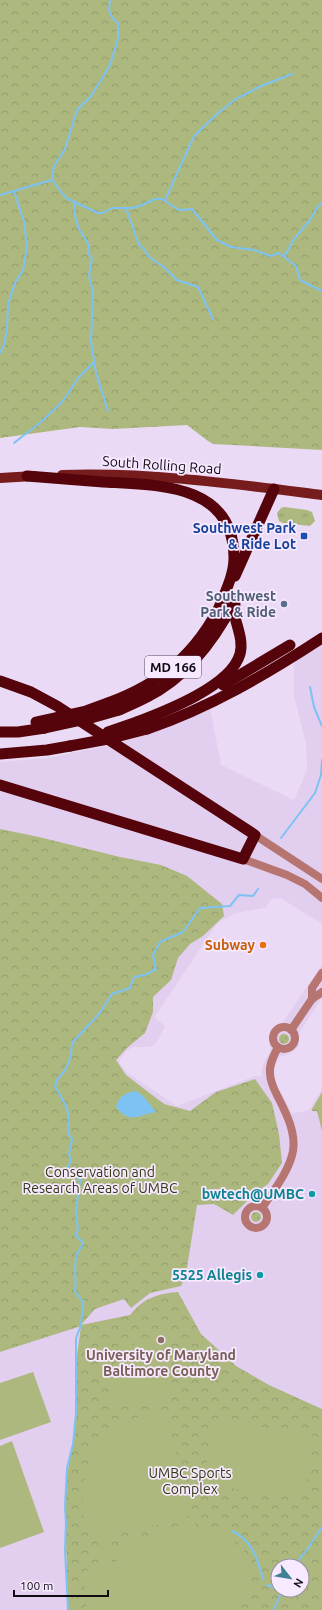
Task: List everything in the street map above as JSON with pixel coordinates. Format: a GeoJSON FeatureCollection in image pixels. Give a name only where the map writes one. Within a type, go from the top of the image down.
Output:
{"type":"FeatureCollection","features":[{"type":"Feature","properties":{"kind":"highway"},"geometry":{"type":"LineString","coordinates":[[27,476],[141,484],[173,488],[186,491],[199,497],[216,510],[225,522],[233,548],[234,559],[232,570],[219,608]]}},
{"type":"Feature","properties":{"kind":"highway","name":"MD 166"},"geometry":{"type":"LineString","coordinates":[[0,726],[40,725],[86,711],[142,689],[174,667],[198,642],[219,608],[274,489]]}},
{"type":"Feature","properties":{"kind":"highway"},"geometry":{"type":"LineString","coordinates":[[0,732],[18,732],[40,725],[91,718],[119,710],[147,697],[164,687],[181,674],[206,647],[217,632],[235,600],[236,620],[241,644],[240,654],[231,671],[213,685],[162,712],[142,725]]}},
{"type":"Feature","properties":{"kind":"highway"},"geometry":{"type":"LineString","coordinates":[[142,725],[174,719],[229,693],[264,674],[322,638]]}},
{"type":"Feature","properties":{"kind":"highway"},"geometry":{"type":"LineString","coordinates":[[0,754],[47,750],[108,739],[165,717],[191,704],[290,645]]}},
{"type":"Feature","properties":{"kind":"highway"},"geometry":{"type":"LineString","coordinates":[[0,681],[31,692],[57,706],[255,835],[243,859],[0,785]]}},
{"type":"Feature","properties":{"kind":"main road","name":"South Rolling Road"},"geometry":{"type":"LineString","coordinates":[[0,478],[85,474],[145,475],[202,480],[322,495]]}},
{"type":"Feature","properties":{"kind":"street"},"geometry":{"type":"LineString","coordinates":[[255,835],[322,879]]}},
{"type":"Feature","properties":{"kind":"street"},"geometry":{"type":"LineString","coordinates":[[243,859],[287,875],[305,884],[322,898]]}},
{"type":"Feature","properties":{"kind":"street"},"geometry":{"type":"LineString","coordinates":[[312,999],[312,988],[322,973]]}},
{"type":"Feature","properties":{"kind":"street"},"geometry":{"type":"LineString","coordinates":[[291,1030],[312,999],[322,992]]}},
{"type":"Feature","properties":{"kind":"street"},"geometry":{"type":"LineString","coordinates":[[281,1028],[291,1030],[294,1036],[294,1043],[288,1048],[281,1049],[274,1042],[275,1032],[281,1028]]}},
{"type":"Feature","properties":{"kind":"street"},"geometry":{"type":"LineString","coordinates":[[262,1208],[282,1177],[291,1160],[293,1150],[294,1138],[292,1129],[272,1086],[270,1073],[271,1064],[278,1047]]}},
{"type":"Feature","properties":{"kind":"shaded area","name":"University of Maryland Baltimore County"},"geometry":{"type":"Polygon","coordinates":[[[322,644],[322,924],[280,898],[272,899],[265,908],[236,913],[219,922],[156,1015],[155,1018],[165,1026],[155,1045],[148,1047],[133,1047],[126,1051],[119,1062],[126,1072],[177,1106],[255,1076],[261,1077],[263,1065],[271,1049],[269,1040],[272,1030],[282,1023],[322,965],[322,998],[299,1033],[298,1047],[289,1054],[279,1057],[273,1071],[276,1084],[292,1113],[310,1109],[322,1088],[322,1610],[0,1610],[0,762],[47,758],[111,745],[152,732],[210,708],[221,765],[294,800],[307,770],[306,743],[294,696],[294,662],[322,644]]]}},
{"type":"Feature","properties":{"kind":"green space"},"geometry":{"type":"Polygon","coordinates":[[[0,0],[322,0],[322,450],[213,444],[187,425],[113,429],[80,427],[0,438],[0,0]]]}},
{"type":"Feature","properties":{"kind":"green space"},"geometry":{"type":"Polygon","coordinates":[[[284,507],[312,512],[315,521],[310,526],[283,523],[279,521],[277,513],[284,507]]]}},
{"type":"Feature","properties":{"kind":"green space","name":"University of Maryland Baltimore County"},"geometry":{"type":"Polygon","coordinates":[[[0,829],[161,865],[187,876],[222,904],[224,916],[203,936],[190,944],[178,958],[171,980],[153,997],[153,1012],[145,1033],[128,1047],[116,1060],[126,1075],[164,1104],[190,1111],[216,1092],[255,1079],[272,1103],[279,1134],[282,1163],[268,1184],[255,1193],[233,1215],[214,1204],[197,1205],[186,1274],[181,1286],[150,1293],[131,1308],[124,1299],[95,1309],[81,1325],[130,1315],[135,1309],[151,1298],[163,1294],[178,1292],[201,1334],[236,1366],[269,1385],[322,1409],[322,1610],[68,1610],[65,1507],[67,1474],[73,1444],[76,1417],[75,1370],[81,1326],[0,1352],[0,829]]]}},
{"type":"Feature","properties":{"kind":"green space"},"geometry":{"type":"Polygon","coordinates":[[[282,1034],[286,1034],[288,1035],[288,1043],[282,1044],[279,1041],[279,1037],[282,1034]]]}},
{"type":"Feature","properties":{"kind":"green space"},"geometry":{"type":"Polygon","coordinates":[[[322,1092],[322,1131],[317,1111],[312,1111],[312,1109],[322,1092]]]}},
{"type":"Feature","properties":{"kind":"green space"},"geometry":{"type":"Polygon","coordinates":[[[254,1212],[258,1212],[260,1213],[260,1221],[254,1222],[251,1219],[251,1215],[254,1212]]]}},
{"type":"Feature","properties":{"kind":"green space"},"geometry":{"type":"Polygon","coordinates":[[[168,1332],[172,1385],[171,1396],[155,1401],[112,1407],[109,1392],[110,1378],[114,1366],[120,1356],[130,1347],[141,1341],[154,1335],[168,1332]]]}},
{"type":"Feature","properties":{"kind":"green space"},"geometry":{"type":"Polygon","coordinates":[[[33,1372],[51,1422],[0,1440],[0,1383],[33,1372]]]}},
{"type":"Feature","properties":{"kind":"green space"},"geometry":{"type":"Polygon","coordinates":[[[161,1412],[167,1417],[191,1509],[187,1517],[97,1540],[96,1536],[86,1531],[83,1518],[83,1488],[86,1472],[97,1443],[106,1432],[117,1424],[161,1412]]]}},
{"type":"Feature","properties":{"kind":"green space"},"geometry":{"type":"Polygon","coordinates":[[[212,1421],[313,1433],[304,1497],[204,1485],[212,1421]]]}},
{"type":"Feature","properties":{"kind":"green space"},"geometry":{"type":"Polygon","coordinates":[[[12,1441],[44,1532],[0,1548],[0,1446],[12,1441]]]}},
{"type":"Feature","properties":{"kind":"green space"},"geometry":{"type":"Polygon","coordinates":[[[194,1521],[198,1533],[226,1524],[228,1534],[231,1539],[241,1548],[250,1562],[252,1570],[251,1585],[248,1593],[238,1605],[231,1610],[86,1610],[87,1592],[79,1573],[119,1560],[115,1549],[113,1550],[113,1553],[98,1557],[96,1554],[105,1550],[104,1545],[112,1545],[115,1548],[139,1540],[139,1538],[194,1521]]]}},
{"type":"Feature","properties":{"kind":"water"},"geometry":{"type":"Polygon","coordinates":[[[136,1091],[143,1096],[156,1112],[134,1117],[126,1116],[121,1113],[116,1107],[119,1100],[126,1094],[136,1091]]]}},
{"type":"Feature","properties":{"kind":"waterway"},"geometry":{"type":"LineString","coordinates":[[52,180],[54,166],[65,149],[77,110],[91,96],[110,65],[118,39],[118,23],[110,13],[110,0]]}},
{"type":"Feature","properties":{"kind":"waterway"},"geometry":{"type":"LineString","coordinates":[[165,200],[194,136],[218,113],[236,99],[261,86],[292,74]]}},
{"type":"Feature","properties":{"kind":"waterway"},"geometry":{"type":"LineString","coordinates":[[52,180],[66,198],[98,213],[103,213],[112,208],[132,208],[155,199],[162,199],[179,210],[192,209],[217,240],[231,247],[254,250],[270,256],[279,253],[296,266],[300,280],[322,291]]}},
{"type":"Feature","properties":{"kind":"waterway"},"geometry":{"type":"LineString","coordinates":[[0,195],[52,180]]}},
{"type":"Feature","properties":{"kind":"waterway"},"geometry":{"type":"LineString","coordinates":[[0,353],[4,345],[7,330],[8,304],[15,283],[23,270],[27,246],[24,222],[14,191]]}},
{"type":"Feature","properties":{"kind":"waterway"},"geometry":{"type":"LineString","coordinates":[[74,202],[75,216],[79,229],[89,245],[88,253],[92,258],[89,275],[93,292],[91,342],[96,373],[108,411]]}},
{"type":"Feature","properties":{"kind":"waterway"},"geometry":{"type":"LineString","coordinates":[[284,257],[294,239],[310,220],[318,206],[322,203]]}},
{"type":"Feature","properties":{"kind":"waterway"},"geometry":{"type":"LineString","coordinates":[[126,208],[139,245],[144,249],[149,257],[165,268],[177,280],[198,287],[213,319]]}},
{"type":"Feature","properties":{"kind":"waterway"},"geometry":{"type":"LineString","coordinates":[[14,443],[42,421],[63,401],[78,378],[93,363]]}},
{"type":"Feature","properties":{"kind":"waterway"},"geometry":{"type":"LineString","coordinates":[[310,687],[314,707],[322,726]]}},
{"type":"Feature","properties":{"kind":"waterway"},"geometry":{"type":"LineString","coordinates":[[281,838],[315,793],[321,775],[322,760]]}},
{"type":"Feature","properties":{"kind":"waterway"},"geometry":{"type":"LineString","coordinates":[[68,1610],[65,1550],[65,1507],[67,1468],[73,1444],[76,1413],[76,1338],[81,1325],[83,1302],[75,1291],[75,1263],[77,1254],[83,1242],[75,1235],[78,1230],[76,1211],[80,1180],[72,1173],[68,1166],[71,1161],[69,1154],[72,1140],[68,1132],[69,1121],[67,1108],[55,1086],[57,1080],[66,1069],[71,1055],[72,1043],[99,1014],[112,994],[130,988],[134,977],[145,975],[156,969],[153,955],[160,942],[183,932],[200,908],[230,906],[239,895],[253,896],[258,889]]}},
{"type":"Feature","properties":{"kind":"waterway"},"geometry":{"type":"LineString","coordinates":[[300,1558],[322,1527]]}},
{"type":"Feature","properties":{"kind":"waterway"},"geometry":{"type":"LineString","coordinates":[[232,1531],[245,1539],[253,1551],[263,1579]]}},
{"type":"Feature","properties":{"kind":"waterway"},"geometry":{"type":"LineString","coordinates":[[274,1610],[279,1598]]}},
{"type":"Feature","properties":{"kind":"place","name":"Southwest Park & Ride Lot"},"geometry":{"type":"Point","coordinates":[304,536]}},
{"type":"Feature","properties":{"kind":"place","name":"Southwest Park & Ride"},"geometry":{"type":"Point","coordinates":[284,604]}},
{"type":"Feature","properties":{"kind":"place","name":"Subway"},"geometry":{"type":"Point","coordinates":[263,945]}},
{"type":"Feature","properties":{"kind":"place","name":"bwtech@UMBC"},"geometry":{"type":"Point","coordinates":[312,1194]}},
{"type":"Feature","properties":{"kind":"place","name":"5525 Allegis"},"geometry":{"type":"Point","coordinates":[260,1275]}},
{"type":"Feature","properties":{"kind":"place","name":"University of Maryland Baltimore County"},"geometry":{"type":"Point","coordinates":[161,1340]}},
{"type":"Feature","properties":{"kind":"park label","name":"Conservation and Research Areas of UMBC"},"geometry":{"type":"Point","coordinates":[100,1180]}},
{"type":"Feature","properties":{"kind":"park label","name":"UMBC Sports Complex"},"geometry":{"type":"Point","coordinates":[190,1482]}}]}
